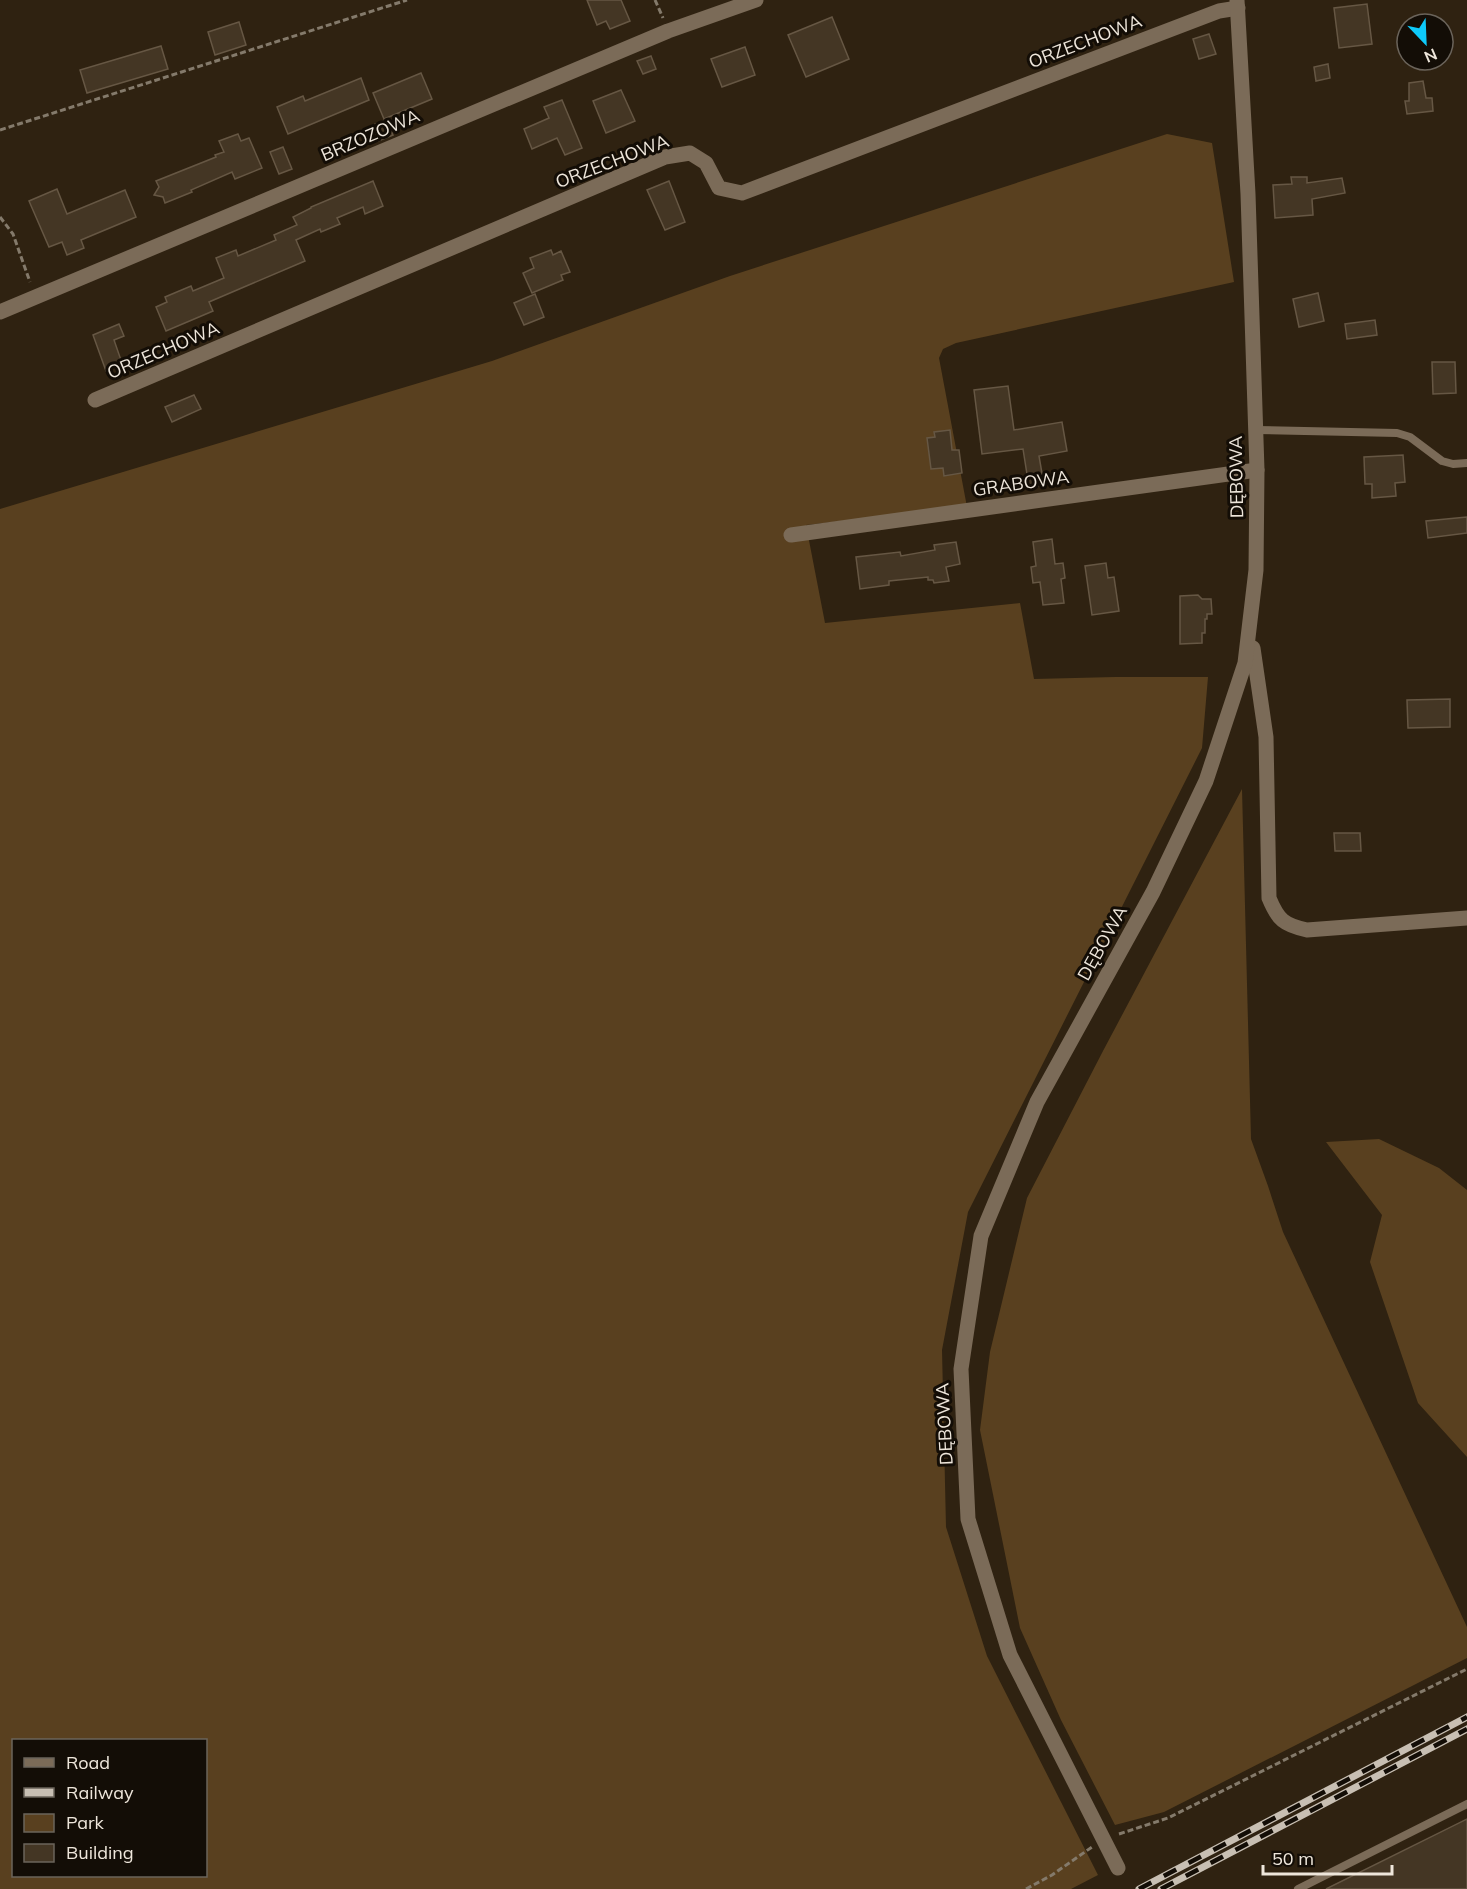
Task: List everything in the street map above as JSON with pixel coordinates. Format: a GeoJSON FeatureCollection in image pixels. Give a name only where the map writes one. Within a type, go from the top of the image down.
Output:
{"type":"FeatureCollection","features":[{"type":"Feature","properties":{"kind":"street","name":"BRZOZOWA"},"geometry":{"type":"LineString","coordinates":[[0,312],[668,31],[756,0]]}},
{"type":"Feature","properties":{"kind":"street","name":"ORZECHOWA"},"geometry":{"type":"LineString","coordinates":[[95,400],[665,158],[690,153],[706,163],[719,188],[742,193],[1238,4]]}},
{"type":"Feature","properties":{"kind":"street","name":"DĘBOWA"},"geometry":{"type":"LineString","coordinates":[[1118,1868],[1010,1655],[968,1520],[961,1369],[981,1236],[1036,1102],[1153,892],[1206,781],[1245,663],[1256,570],[1257,470],[1248,194],[1238,4]]}},
{"type":"Feature","properties":{"kind":"street","name":"GRABOWA"},"geometry":{"type":"LineString","coordinates":[[791,535],[1257,470]]}},
{"type":"Feature","properties":{"kind":"street"},"geometry":{"type":"LineString","coordinates":[[1250,627],[1266,737],[1269,898],[1275,914],[1289,926],[1307,930],[1467,918]]}},
{"type":"Feature","properties":{"kind":"lane"},"geometry":{"type":"LineString","coordinates":[[1255,430],[1397,433],[1410,437],[1442,461],[1453,464],[1467,463]]}},
{"type":"Feature","properties":{"kind":"lane"},"geometry":{"type":"LineString","coordinates":[[1298,1889],[1467,1804]]}},
{"type":"Feature","properties":{"kind":"path"},"geometry":{"type":"LineString","coordinates":[[0,130],[407,0]]}},
{"type":"Feature","properties":{"kind":"path"},"geometry":{"type":"LineString","coordinates":[[0,217],[13,234],[34,298]]}},
{"type":"Feature","properties":{"kind":"path"},"geometry":{"type":"LineString","coordinates":[[1026,1889],[1052,1875],[1104,1839],[1168,1818],[1467,1669]]}},
{"type":"Feature","properties":{"kind":"green space"},"geometry":{"type":"Polygon","coordinates":[[[1167,134],[1212,143],[1234,282],[956,343],[943,349],[939,358],[967,507],[806,525],[825,623],[1020,603],[1034,679],[1208,677],[1202,748],[968,1212],[942,1350],[946,1527],[987,1656],[1098,1875],[1071,1889],[0,1889],[0,509],[492,361],[730,276],[1167,134]]]}},
{"type":"Feature","properties":{"kind":"green space"},"geometry":{"type":"Polygon","coordinates":[[[1242,789],[1251,1139],[1283,1232],[1467,1627],[1467,1658],[1164,1812],[1115,1825],[1061,1720],[1020,1628],[980,1430],[990,1352],[1027,1198],[1242,789]]]}},
{"type":"Feature","properties":{"kind":"green space"},"geometry":{"type":"Polygon","coordinates":[[[1379,1139],[1439,1168],[1467,1190],[1467,1457],[1418,1403],[1370,1262],[1382,1215],[1326,1142],[1379,1139]]]}},
{"type":"Feature","properties":{"kind":"building"},"geometry":{"type":"Polygon","coordinates":[[[587,0],[621,0],[630,21],[610,29],[606,21],[597,25],[587,0]]]}},
{"type":"Feature","properties":{"kind":"building"},"geometry":{"type":"Polygon","coordinates":[[[1367,4],[1372,44],[1339,48],[1334,8],[1367,4]]]}},
{"type":"Feature","properties":{"kind":"building"},"geometry":{"type":"Polygon","coordinates":[[[832,17],[849,59],[806,77],[788,35],[832,17]]]}},
{"type":"Feature","properties":{"kind":"building"},"geometry":{"type":"Polygon","coordinates":[[[239,22],[246,45],[215,55],[208,32],[239,22]]]}},
{"type":"Feature","properties":{"kind":"building"},"geometry":{"type":"Polygon","coordinates":[[[1209,34],[1216,54],[1199,59],[1193,39],[1209,34]]]}},
{"type":"Feature","properties":{"kind":"building"},"geometry":{"type":"Polygon","coordinates":[[[161,46],[168,69],[87,93],[80,70],[161,46]]]}},
{"type":"Feature","properties":{"kind":"building"},"geometry":{"type":"Polygon","coordinates":[[[745,47],[755,75],[722,87],[711,59],[745,47]]]}},
{"type":"Feature","properties":{"kind":"building"},"geometry":{"type":"Polygon","coordinates":[[[651,56],[656,69],[643,74],[637,61],[651,56]]]}},
{"type":"Feature","properties":{"kind":"building"},"geometry":{"type":"Polygon","coordinates":[[[1328,64],[1330,78],[1316,81],[1314,67],[1328,64]]]}},
{"type":"Feature","properties":{"kind":"building"},"geometry":{"type":"Polygon","coordinates":[[[421,73],[432,99],[384,119],[373,93],[421,73]]]}},
{"type":"Feature","properties":{"kind":"building"},"geometry":{"type":"Polygon","coordinates":[[[361,78],[369,100],[288,134],[277,107],[303,96],[305,101],[361,78]]]}},
{"type":"Feature","properties":{"kind":"building"},"geometry":{"type":"Polygon","coordinates":[[[1423,81],[1426,98],[1432,98],[1433,111],[1407,114],[1405,101],[1409,101],[1409,83],[1423,81]]]}},
{"type":"Feature","properties":{"kind":"building"},"geometry":{"type":"Polygon","coordinates":[[[621,90],[635,121],[606,133],[593,101],[621,90]]]}},
{"type":"Feature","properties":{"kind":"building"},"geometry":{"type":"Polygon","coordinates":[[[562,100],[582,148],[565,155],[557,138],[532,149],[524,129],[549,118],[544,107],[562,100]]]}},
{"type":"Feature","properties":{"kind":"building"},"geometry":{"type":"Polygon","coordinates":[[[386,120],[393,135],[378,141],[371,126],[386,120]]]}},
{"type":"Feature","properties":{"kind":"building"},"geometry":{"type":"Polygon","coordinates":[[[238,134],[241,141],[249,138],[262,168],[235,179],[232,172],[165,203],[163,197],[154,195],[159,187],[156,181],[216,157],[215,155],[224,152],[219,141],[238,134]]]}},
{"type":"Feature","properties":{"kind":"building"},"geometry":{"type":"Polygon","coordinates":[[[283,147],[292,169],[279,174],[270,152],[283,147]]]}},
{"type":"Feature","properties":{"kind":"building"},"geometry":{"type":"Polygon","coordinates":[[[1291,177],[1307,177],[1307,183],[1342,178],[1345,193],[1312,199],[1313,215],[1275,218],[1273,185],[1292,184],[1291,177]]]}},
{"type":"Feature","properties":{"kind":"building"},"geometry":{"type":"Polygon","coordinates":[[[373,181],[383,206],[365,214],[363,207],[337,218],[340,224],[321,232],[320,229],[296,240],[305,261],[209,302],[213,311],[166,331],[156,307],[167,302],[165,297],[191,286],[193,291],[224,278],[216,258],[236,250],[238,256],[276,240],[274,235],[297,225],[293,217],[373,181]]]}},
{"type":"Feature","properties":{"kind":"building"},"geometry":{"type":"Polygon","coordinates":[[[669,181],[685,222],[665,230],[647,190],[669,181]]]}},
{"type":"Feature","properties":{"kind":"building"},"geometry":{"type":"Polygon","coordinates":[[[57,189],[67,214],[125,190],[136,217],[81,240],[84,248],[67,255],[62,242],[49,247],[29,201],[57,189]]]}},
{"type":"Feature","properties":{"kind":"building"},"geometry":{"type":"Polygon","coordinates":[[[551,250],[553,255],[561,251],[570,272],[561,275],[563,280],[532,293],[523,273],[534,268],[530,258],[551,250]]]}},
{"type":"Feature","properties":{"kind":"building"},"geometry":{"type":"Polygon","coordinates":[[[1318,293],[1324,321],[1299,327],[1293,299],[1318,293]]]}},
{"type":"Feature","properties":{"kind":"building"},"geometry":{"type":"Polygon","coordinates":[[[535,294],[544,317],[524,325],[514,303],[535,294]]]}},
{"type":"Feature","properties":{"kind":"building"},"geometry":{"type":"Polygon","coordinates":[[[1375,320],[1377,335],[1347,339],[1345,324],[1375,320]]]}},
{"type":"Feature","properties":{"kind":"building"},"geometry":{"type":"Polygon","coordinates":[[[119,324],[124,336],[114,340],[122,363],[106,371],[93,335],[119,324]]]}},
{"type":"Feature","properties":{"kind":"building"},"geometry":{"type":"Polygon","coordinates":[[[1432,362],[1455,362],[1456,393],[1433,394],[1432,362]]]}},
{"type":"Feature","properties":{"kind":"building"},"geometry":{"type":"Polygon","coordinates":[[[1008,386],[1014,430],[1062,422],[1067,451],[1039,456],[1044,485],[1029,487],[1023,449],[982,454],[974,390],[1008,386]]]}},
{"type":"Feature","properties":{"kind":"building"},"geometry":{"type":"Polygon","coordinates":[[[194,395],[201,409],[172,422],[165,407],[194,395]]]}},
{"type":"Feature","properties":{"kind":"building"},"geometry":{"type":"Polygon","coordinates":[[[950,430],[952,450],[959,450],[962,473],[944,476],[943,468],[931,469],[927,438],[935,437],[934,432],[950,430]]]}},
{"type":"Feature","properties":{"kind":"building"},"geometry":{"type":"Polygon","coordinates":[[[1403,455],[1405,482],[1395,483],[1396,496],[1372,498],[1372,484],[1365,484],[1364,457],[1403,455]]]}},
{"type":"Feature","properties":{"kind":"building"},"geometry":{"type":"Polygon","coordinates":[[[1467,517],[1467,533],[1428,538],[1426,521],[1467,517]]]}},
{"type":"Feature","properties":{"kind":"building"},"geometry":{"type":"Polygon","coordinates":[[[1052,539],[1055,564],[1063,563],[1065,578],[1061,579],[1064,603],[1043,605],[1040,582],[1033,583],[1031,567],[1036,566],[1033,542],[1052,539]]]}},
{"type":"Feature","properties":{"kind":"building"},"geometry":{"type":"Polygon","coordinates":[[[956,542],[960,564],[946,567],[949,581],[934,583],[933,580],[928,580],[928,577],[889,581],[889,585],[860,589],[856,557],[900,552],[901,556],[935,550],[934,545],[956,542]]]}},
{"type":"Feature","properties":{"kind":"building"},"geometry":{"type":"Polygon","coordinates":[[[1106,563],[1108,578],[1114,577],[1119,611],[1092,615],[1085,566],[1106,563]]]}},
{"type":"Feature","properties":{"kind":"building"},"geometry":{"type":"Polygon","coordinates":[[[1198,595],[1202,599],[1211,599],[1212,614],[1207,614],[1207,619],[1205,619],[1202,643],[1180,644],[1180,596],[1198,595]]]}},
{"type":"Feature","properties":{"kind":"building"},"geometry":{"type":"Polygon","coordinates":[[[1450,699],[1450,727],[1408,728],[1407,700],[1450,699]]]}},
{"type":"Feature","properties":{"kind":"building"},"geometry":{"type":"Polygon","coordinates":[[[1334,833],[1360,833],[1361,851],[1335,851],[1334,833]]]}},
{"type":"Feature","properties":{"kind":"building"},"geometry":{"type":"Polygon","coordinates":[[[1467,1819],[1467,1889],[1326,1889],[1467,1819]]]}},
{"type":"Feature","properties":{"kind":"railway"},"geometry":{"type":"LineString","coordinates":[[1139,1889],[1467,1717]]}},
{"type":"Feature","properties":{"kind":"railway"},"geometry":{"type":"LineString","coordinates":[[1161,1889],[1467,1729]]}}]}
